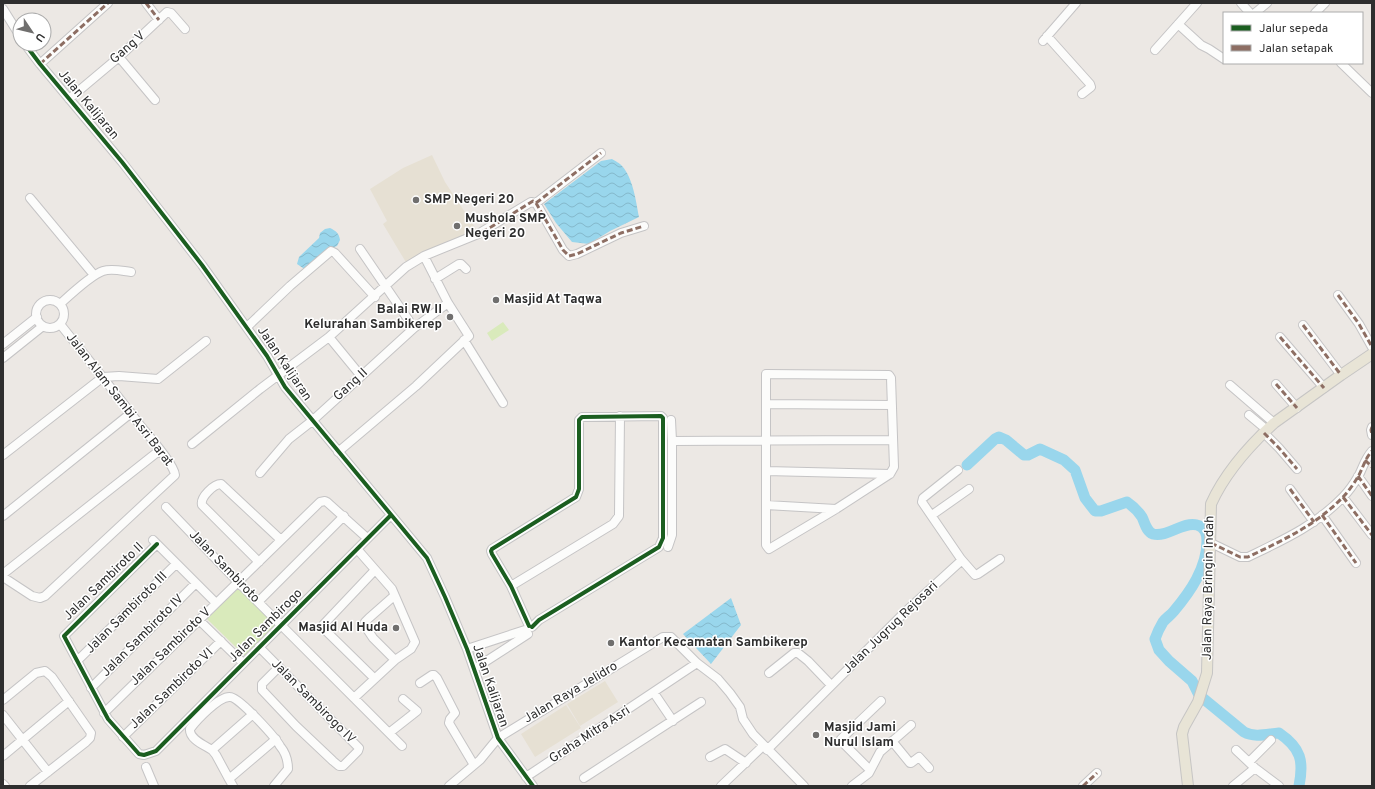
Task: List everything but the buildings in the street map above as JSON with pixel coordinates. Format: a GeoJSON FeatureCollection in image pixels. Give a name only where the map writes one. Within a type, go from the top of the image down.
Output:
{"type":"FeatureCollection","features":[{"type":"Feature","properties":{"kind":"main road","name":"Jalan Raya Bringin Indah"},"geometry":{"type":"LineString","coordinates":[[1188,786],[1182,734],[1184,727],[1198,702],[1207,673],[1211,543],[1210,510],[1215,495],[1222,481],[1268,429],[1372,354]]}},
{"type":"Feature","properties":{"kind":"street"},"geometry":{"type":"LineString","coordinates":[[40,64],[108,3]]}},
{"type":"Feature","properties":{"kind":"street"},"geometry":{"type":"LineString","coordinates":[[146,3],[160,20],[169,12],[185,29]]}},
{"type":"Feature","properties":{"kind":"street"},"geometry":{"type":"LineString","coordinates":[[1076,3],[1045,38],[1090,84],[1091,87],[1082,94]]}},
{"type":"Feature","properties":{"kind":"street"},"geometry":{"type":"LineString","coordinates":[[1156,50],[1197,3]]}},
{"type":"Feature","properties":{"kind":"street"},"geometry":{"type":"LineString","coordinates":[[1241,3],[1249,12]]}},
{"type":"Feature","properties":{"kind":"street"},"geometry":{"type":"LineString","coordinates":[[1256,12],[1267,3]]}},
{"type":"Feature","properties":{"kind":"street"},"geometry":{"type":"LineString","coordinates":[[1316,12],[1325,3]]}},
{"type":"Feature","properties":{"kind":"street"},"geometry":{"type":"LineString","coordinates":[[3,9],[12,23]]}},
{"type":"Feature","properties":{"kind":"street","name":"Gang V"},"geometry":{"type":"LineString","coordinates":[[69,99],[160,20]]}},
{"type":"Feature","properties":{"kind":"street"},"geometry":{"type":"LineString","coordinates":[[1178,24],[1200,46],[1209,48],[1223,58]]}},
{"type":"Feature","properties":{"kind":"street","name":"Jalan Kalijaran"},"geometry":{"type":"LineString","coordinates":[[31,52],[148,194],[247,327],[267,356],[285,387],[390,515],[422,551],[430,564],[467,649],[498,738],[533,786]]}},
{"type":"Feature","properties":{"kind":"street"},"geometry":{"type":"LineString","coordinates":[[119,57],[155,100]]}},
{"type":"Feature","properties":{"kind":"street"},"geometry":{"type":"LineString","coordinates":[[1342,64],[1372,93]]}},
{"type":"Feature","properties":{"kind":"street"},"geometry":{"type":"LineString","coordinates":[[192,444],[278,375],[330,337],[406,267],[424,256],[478,234],[531,202],[536,203],[601,154]]}},
{"type":"Feature","properties":{"kind":"street"},"geometry":{"type":"LineString","coordinates":[[30,198],[94,275]]}},
{"type":"Feature","properties":{"kind":"street"},"geometry":{"type":"LineString","coordinates":[[536,203],[563,250],[569,256],[577,254],[621,233],[644,226]]}},
{"type":"Feature","properties":{"kind":"street"},"geometry":{"type":"LineString","coordinates":[[360,249],[414,328]]}},
{"type":"Feature","properties":{"kind":"street"},"geometry":{"type":"LineString","coordinates":[[247,327],[290,286],[331,252],[335,253],[375,297]]}},
{"type":"Feature","properties":{"kind":"street"},"geometry":{"type":"LineString","coordinates":[[338,452],[416,386],[469,336],[448,303],[424,256]]}},
{"type":"Feature","properties":{"kind":"street"},"geometry":{"type":"LineString","coordinates":[[435,279],[459,264],[466,269]]}},
{"type":"Feature","properties":{"kind":"street"},"geometry":{"type":"LineString","coordinates":[[60,304],[94,275],[109,270],[131,272]]}},
{"type":"Feature","properties":{"kind":"street"},"geometry":{"type":"LineString","coordinates":[[1338,295],[1359,324],[1372,347]]}},
{"type":"Feature","properties":{"kind":"street"},"geometry":{"type":"LineString","coordinates":[[52,300],[60,304],[64,312],[63,321],[54,327],[48,328],[43,326],[38,320],[37,316],[38,309],[43,302],[52,300]]}},
{"type":"Feature","properties":{"kind":"street","name":"Gang II"},"geometry":{"type":"LineString","coordinates":[[260,473],[284,444],[312,421],[414,328],[448,303]]}},
{"type":"Feature","properties":{"kind":"street"},"geometry":{"type":"LineString","coordinates":[[3,344],[37,316]]}},
{"type":"Feature","properties":{"kind":"street","name":"Jalan Alam Sambi Asri Barat"},"geometry":{"type":"LineString","coordinates":[[3,578],[32,596],[40,598],[51,591],[174,478],[175,473],[172,466],[60,324]]}},
{"type":"Feature","properties":{"kind":"street"},"geometry":{"type":"LineString","coordinates":[[3,358],[43,326]]}},
{"type":"Feature","properties":{"kind":"street"},"geometry":{"type":"LineString","coordinates":[[1303,326],[1341,375]]}},
{"type":"Feature","properties":{"kind":"street"},"geometry":{"type":"LineString","coordinates":[[330,337],[361,376]]}},
{"type":"Feature","properties":{"kind":"street"},"geometry":{"type":"LineString","coordinates":[[1280,337],[1324,388]]}},
{"type":"Feature","properties":{"kind":"street"},"geometry":{"type":"LineString","coordinates":[[464,340],[503,403]]}},
{"type":"Feature","properties":{"kind":"street"},"geometry":{"type":"LineString","coordinates":[[3,455],[103,377],[119,376],[158,379],[206,341]]}},
{"type":"Feature","properties":{"kind":"street"},"geometry":{"type":"LineString","coordinates":[[766,374],[889,375],[891,378],[892,405],[894,467],[890,474],[836,509],[769,548],[766,546],[766,374]]}},
{"type":"Feature","properties":{"kind":"street"},"geometry":{"type":"LineString","coordinates":[[1276,384],[1297,408]]}},
{"type":"Feature","properties":{"kind":"street"},"geometry":{"type":"LineString","coordinates":[[1230,385],[1268,429],[1279,448],[1297,469]]}},
{"type":"Feature","properties":{"kind":"street"},"geometry":{"type":"LineString","coordinates":[[766,404],[892,405]]}},
{"type":"Feature","properties":{"kind":"street"},"geometry":{"type":"LineString","coordinates":[[3,516],[131,413]]}},
{"type":"Feature","properties":{"kind":"street"},"geometry":{"type":"LineString","coordinates":[[1249,415],[1268,429]]}},
{"type":"Feature","properties":{"kind":"street"},"geometry":{"type":"LineString","coordinates":[[512,586],[613,524],[618,519],[620,416]]}},
{"type":"Feature","properties":{"kind":"street"},"geometry":{"type":"LineString","coordinates":[[474,669],[528,629],[539,620],[659,547],[663,538],[664,420],[660,416],[581,418],[579,420],[579,489],[576,497],[492,549],[492,554],[512,586],[528,629]]}},
{"type":"Feature","properties":{"kind":"street"},"geometry":{"type":"LineString","coordinates":[[668,548],[672,535],[672,441],[670,420]]}},
{"type":"Feature","properties":{"kind":"street"},"geometry":{"type":"LineString","coordinates":[[1372,427],[1372,435]]}},
{"type":"Feature","properties":{"kind":"street"},"geometry":{"type":"LineString","coordinates":[[672,441],[766,439],[893,440]]}},
{"type":"Feature","properties":{"kind":"street"},"geometry":{"type":"LineString","coordinates":[[3,574],[160,450]]}},
{"type":"Feature","properties":{"kind":"street"},"geometry":{"type":"LineString","coordinates":[[1211,543],[1240,557],[1248,557],[1299,532],[1314,522],[1343,497],[1358,476],[1365,460],[1372,451]]}},
{"type":"Feature","properties":{"kind":"street"},"geometry":{"type":"LineString","coordinates":[[1365,460],[1372,467]]}},
{"type":"Feature","properties":{"kind":"street"},"geometry":{"type":"LineString","coordinates":[[958,470],[923,498],[922,502],[962,560],[973,573],[977,575],[1000,559]]}},
{"type":"Feature","properties":{"kind":"street"},"geometry":{"type":"LineString","coordinates":[[766,471],[890,474]]}},
{"type":"Feature","properties":{"kind":"street"},"geometry":{"type":"LineString","coordinates":[[1358,476],[1372,496]]}},
{"type":"Feature","properties":{"kind":"street"},"geometry":{"type":"LineString","coordinates":[[259,562],[202,505],[201,501],[203,497],[217,484],[225,486],[281,540]]}},
{"type":"Feature","properties":{"kind":"street"},"geometry":{"type":"LineString","coordinates":[[932,515],[969,489]]}},
{"type":"Feature","properties":{"kind":"street"},"geometry":{"type":"LineString","coordinates":[[1290,489],[1314,522]]}},
{"type":"Feature","properties":{"kind":"street"},"geometry":{"type":"LineString","coordinates":[[663,492],[672,492]]}},
{"type":"Feature","properties":{"kind":"street"},"geometry":{"type":"LineString","coordinates":[[1343,497],[1372,535]]}},
{"type":"Feature","properties":{"kind":"street","name":"Jalan Sambiroto V"},"geometry":{"type":"LineString","coordinates":[[104,713],[318,504],[325,501],[344,516]]}},
{"type":"Feature","properties":{"kind":"street"},"geometry":{"type":"LineString","coordinates":[[766,505],[836,509]]}},
{"type":"Feature","properties":{"kind":"street","name":"Jalan Sambiroto"},"geometry":{"type":"LineString","coordinates":[[166,507],[238,582],[402,746]]}},
{"type":"Feature","properties":{"kind":"street","name":"Jalan Sambirogo"},"geometry":{"type":"LineString","coordinates":[[124,737],[142,755],[147,755],[156,751],[390,515]]}},
{"type":"Feature","properties":{"kind":"street"},"geometry":{"type":"LineString","coordinates":[[1322,515],[1356,563]]}},
{"type":"Feature","properties":{"kind":"street"},"geometry":{"type":"LineString","coordinates":[[258,602],[344,516],[367,538]]}},
{"type":"Feature","properties":{"kind":"street","name":"Jalan Sambiroto II"},"geometry":{"type":"LineString","coordinates":[[77,661],[64,638],[65,634],[155,542],[216,603]]}},
{"type":"Feature","properties":{"kind":"street"},"geometry":{"type":"LineString","coordinates":[[354,698],[395,660],[408,652],[415,642],[392,589],[357,549]]}},
{"type":"Feature","properties":{"kind":"street","name":"Jalan Jugrug Rejosari"},"geometry":{"type":"LineString","coordinates":[[765,748],[904,613],[962,560]]}},
{"type":"Feature","properties":{"kind":"street","name":"Jalan Sambiroto III"},"geometry":{"type":"LineString","coordinates":[[77,661],[176,564]]}},
{"type":"Feature","properties":{"kind":"street"},"geometry":{"type":"LineString","coordinates":[[374,678],[324,629],[323,626],[324,622],[375,570]]}},
{"type":"Feature","properties":{"kind":"street","name":"Jalan Sambiroto IV"},"geometry":{"type":"LineString","coordinates":[[91,688],[196,583]]}},
{"type":"Feature","properties":{"kind":"street"},"geometry":{"type":"LineString","coordinates":[[394,596],[365,622],[365,626],[373,638],[395,660]]}},
{"type":"Feature","properties":{"kind":"street"},"geometry":{"type":"LineString","coordinates":[[198,620],[243,663]]}},
{"type":"Feature","properties":{"kind":"street"},"geometry":{"type":"LineString","coordinates":[[467,649],[528,629]]}},
{"type":"Feature","properties":{"kind":"street","name":"Jalan Raya Jelidro"},"geometry":{"type":"LineString","coordinates":[[449,786],[480,760],[498,738],[663,637],[671,637],[697,663]]}},
{"type":"Feature","properties":{"kind":"street","name":"Jalan Sambiroto VI"},"geometry":{"type":"LineString","coordinates":[[124,737],[221,642]]}},
{"type":"Feature","properties":{"kind":"street","name":"Jalan Sambirogo IV"},"geometry":{"type":"LineString","coordinates":[[259,647],[279,667],[359,748],[358,751],[343,766],[339,766],[333,761],[296,726],[261,688],[262,684],[279,667]]}},
{"type":"Feature","properties":{"kind":"street"},"geometry":{"type":"LineString","coordinates":[[769,673],[794,653],[798,653],[808,661],[831,685]]}},
{"type":"Feature","properties":{"kind":"street"},"geometry":{"type":"LineString","coordinates":[[77,661],[104,713],[124,737]]}},
{"type":"Feature","properties":{"kind":"street"},"geometry":{"type":"LineString","coordinates":[[697,663],[718,680],[734,698],[740,707],[747,727],[765,748],[804,786]]}},
{"type":"Feature","properties":{"kind":"street","name":"Graha Mitra Asri"},"geometry":{"type":"LineString","coordinates":[[526,777],[697,663]]}},
{"type":"Feature","properties":{"kind":"street"},"geometry":{"type":"LineString","coordinates":[[3,700],[36,673],[42,670],[47,672],[91,733],[90,738],[86,742],[30,786]]}},
{"type":"Feature","properties":{"kind":"street"},"geometry":{"type":"LineString","coordinates":[[420,683],[432,675],[437,678],[455,712],[450,719],[450,723],[474,765]]}},
{"type":"Feature","properties":{"kind":"street"},"geometry":{"type":"LineString","coordinates":[[654,693],[673,720]]}},
{"type":"Feature","properties":{"kind":"street"},"geometry":{"type":"LineString","coordinates":[[274,786],[288,769],[286,758],[276,739],[240,702],[230,696],[223,699],[190,729],[192,737],[212,750],[216,755],[231,783],[276,739]]}},
{"type":"Feature","properties":{"kind":"street"},"geometry":{"type":"LineString","coordinates":[[389,733],[417,711],[403,699]]}},
{"type":"Feature","properties":{"kind":"street"},"geometry":{"type":"LineString","coordinates":[[3,756],[69,701]]}},
{"type":"Feature","properties":{"kind":"street"},"geometry":{"type":"LineString","coordinates":[[870,770],[842,742],[841,739],[882,701]]}},
{"type":"Feature","properties":{"kind":"street"},"geometry":{"type":"LineString","coordinates":[[584,778],[701,702]]}},
{"type":"Feature","properties":{"kind":"street"},"geometry":{"type":"LineString","coordinates":[[212,750],[253,714]]}},
{"type":"Feature","properties":{"kind":"street"},"geometry":{"type":"LineString","coordinates":[[3,715],[48,772]]}},
{"type":"Feature","properties":{"kind":"street"},"geometry":{"type":"LineString","coordinates":[[852,786],[868,774],[879,754],[911,725]]}},
{"type":"Feature","properties":{"kind":"street"},"geometry":{"type":"LineString","coordinates":[[1233,786],[1252,765],[1271,740]]}},
{"type":"Feature","properties":{"kind":"street"},"geometry":{"type":"LineString","coordinates":[[892,741],[911,763],[920,757],[929,768]]}},
{"type":"Feature","properties":{"kind":"street"},"geometry":{"type":"LineString","coordinates":[[721,786],[765,748]]}},
{"type":"Feature","properties":{"kind":"street"},"geometry":{"type":"LineString","coordinates":[[710,757],[725,750],[746,763]]}},
{"type":"Feature","properties":{"kind":"street"},"geometry":{"type":"LineString","coordinates":[[1236,750],[1252,765],[1279,786]]}},
{"type":"Feature","properties":{"kind":"street"},"geometry":{"type":"LineString","coordinates":[[146,767],[154,786]]}},
{"type":"Feature","properties":{"kind":"street"},"geometry":{"type":"LineString","coordinates":[[1084,786],[1097,773]]}},
{"type":"Feature","properties":{"kind":"shaded area","name":"SMP Negeri 20"},"geometry":{"type":"Polygon","coordinates":[[[432,155],[445,182],[478,232],[407,264],[383,224],[387,221],[370,189],[403,168],[432,155]]]}},
{"type":"Feature","properties":{"kind":"shaded area"},"geometry":{"type":"Polygon","coordinates":[[[605,681],[618,702],[580,726],[567,704],[605,681]]]}},
{"type":"Feature","properties":{"kind":"shaded area"},"geometry":{"type":"Polygon","coordinates":[[[566,705],[581,728],[535,757],[521,734],[566,705]]]}},
{"type":"Feature","properties":{"kind":"green space"},"geometry":{"type":"Polygon","coordinates":[[[503,322],[509,330],[492,341],[487,333],[503,322]]]}},
{"type":"Feature","properties":{"kind":"green space"},"geometry":{"type":"Polygon","coordinates":[[[241,585],[281,625],[248,659],[207,619],[241,585]]]}},
{"type":"Feature","properties":{"kind":"water"},"geometry":{"type":"Polygon","coordinates":[[[612,159],[621,165],[629,177],[634,190],[639,217],[610,231],[589,244],[572,242],[556,223],[544,204],[601,161],[612,159]]]}},
{"type":"Feature","properties":{"kind":"water"},"geometry":{"type":"Polygon","coordinates":[[[330,228],[336,231],[339,236],[340,240],[337,246],[329,249],[306,270],[297,264],[299,257],[319,238],[320,233],[325,229],[330,228]]]}},
{"type":"Feature","properties":{"kind":"water"},"geometry":{"type":"Polygon","coordinates":[[[731,598],[741,625],[711,664],[683,634],[731,598]]]}},
{"type":"Feature","properties":{"kind":"waterway"},"geometry":{"type":"LineString","coordinates":[[967,465],[999,437],[1006,440],[1024,455],[1028,455],[1040,449],[1064,460],[1075,470],[1085,498],[1095,511],[1101,511],[1127,502],[1142,517],[1147,529],[1151,533],[1158,535],[1186,525],[1192,524],[1200,526],[1205,532],[1207,539],[1204,561],[1201,570],[1186,596],[1163,622],[1155,639],[1159,650],[1192,681],[1199,695],[1244,732],[1252,735],[1279,733],[1292,744],[1301,762],[1299,786]]}},
{"type":"Feature","properties":{"kind":"marked path"},"geometry":{"type":"LineString","coordinates":[[40,64],[108,3]]}},
{"type":"Feature","properties":{"kind":"marked path"},"geometry":{"type":"LineString","coordinates":[[146,3],[159,20]]}},
{"type":"Feature","properties":{"kind":"marked path"},"geometry":{"type":"LineString","coordinates":[[536,203],[601,153]]}},
{"type":"Feature","properties":{"kind":"marked path"},"geometry":{"type":"LineString","coordinates":[[474,236],[533,201],[536,203],[563,250],[569,256],[577,254],[621,233],[644,226]]}},
{"type":"Feature","properties":{"kind":"marked path"},"geometry":{"type":"LineString","coordinates":[[1338,295],[1359,324],[1372,347]]}},
{"type":"Feature","properties":{"kind":"marked path"},"geometry":{"type":"LineString","coordinates":[[1303,325],[1341,375]]}},
{"type":"Feature","properties":{"kind":"marked path"},"geometry":{"type":"LineString","coordinates":[[1280,337],[1324,388]]}},
{"type":"Feature","properties":{"kind":"marked path"},"geometry":{"type":"LineString","coordinates":[[1276,384],[1297,408]]}},
{"type":"Feature","properties":{"kind":"marked path"},"geometry":{"type":"LineString","coordinates":[[1372,427],[1372,435]]}},
{"type":"Feature","properties":{"kind":"marked path"},"geometry":{"type":"LineString","coordinates":[[1264,433],[1297,469]]}},
{"type":"Feature","properties":{"kind":"marked path"},"geometry":{"type":"LineString","coordinates":[[1211,543],[1240,557],[1248,557],[1298,532],[1321,516],[1345,495],[1357,478],[1366,459],[1372,451]]}},
{"type":"Feature","properties":{"kind":"marked path"},"geometry":{"type":"LineString","coordinates":[[1365,460],[1372,467]]}},
{"type":"Feature","properties":{"kind":"marked path"},"geometry":{"type":"LineString","coordinates":[[1358,476],[1372,496]]}},
{"type":"Feature","properties":{"kind":"marked path"},"geometry":{"type":"LineString","coordinates":[[1290,489],[1314,522]]}},
{"type":"Feature","properties":{"kind":"marked path"},"geometry":{"type":"LineString","coordinates":[[1343,497],[1372,535]]}},
{"type":"Feature","properties":{"kind":"marked path"},"geometry":{"type":"LineString","coordinates":[[1322,515],[1356,563]]}},
{"type":"Feature","properties":{"kind":"marked path"},"geometry":{"type":"LineString","coordinates":[[1083,786],[1097,773]]}},
{"type":"Feature","properties":{"kind":"cycle path"},"geometry":{"type":"LineString","coordinates":[[31,52],[122,162],[202,265],[267,356],[285,387],[427,558],[467,649],[498,738],[533,786]]}},
{"type":"Feature","properties":{"kind":"cycle path"},"geometry":{"type":"LineString","coordinates":[[529,626],[511,586],[492,554],[492,549],[576,497],[579,489],[579,420],[582,417],[661,416],[663,418],[663,538],[659,547],[539,620],[532,627]]}},
{"type":"Feature","properties":{"kind":"cycle path"},"geometry":{"type":"LineString","coordinates":[[157,544],[64,636],[108,719],[139,754],[144,755],[156,751],[391,515]]}},
{"type":"Feature","properties":{"kind":"place","name":"SMP Negeri 20"},"geometry":{"type":"Point","coordinates":[416,200]}},
{"type":"Feature","properties":{"kind":"place","name":"Mushola SMP Negeri 20"},"geometry":{"type":"Point","coordinates":[457,226]}},
{"type":"Feature","properties":{"kind":"place","name":"Masjid At Taqwa"},"geometry":{"type":"Point","coordinates":[496,300]}},
{"type":"Feature","properties":{"kind":"place","name":"Balai RW II Kelurahan Sambikerep"},"geometry":{"type":"Point","coordinates":[450,317]}},
{"type":"Feature","properties":{"kind":"place","name":"Masjid Al Huda"},"geometry":{"type":"Point","coordinates":[396,628]}},
{"type":"Feature","properties":{"kind":"place","name":"Kantor Kecamatan Sambikerep"},"geometry":{"type":"Point","coordinates":[611,643]}},
{"type":"Feature","properties":{"kind":"place","name":"Masjid Jami Nurul Islam"},"geometry":{"type":"Point","coordinates":[816,735]}}]}
